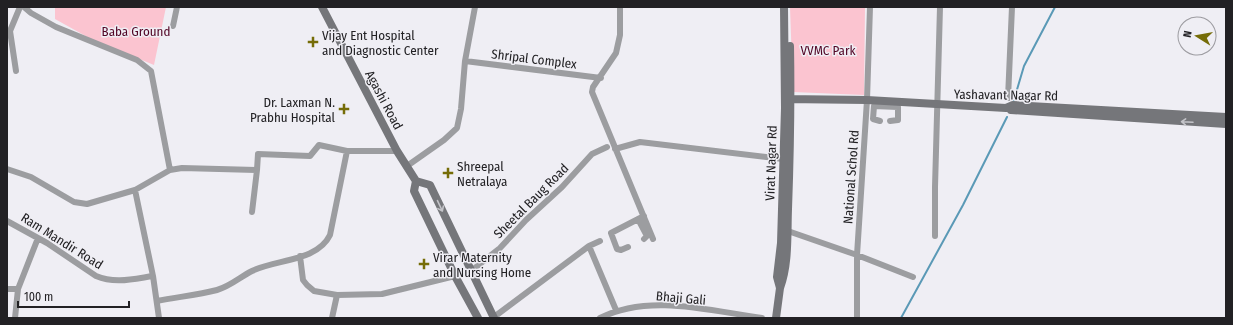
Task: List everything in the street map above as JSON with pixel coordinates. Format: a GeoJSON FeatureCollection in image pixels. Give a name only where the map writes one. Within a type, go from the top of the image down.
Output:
{"type":"FeatureCollection","features":[{"type":"Feature","properties":{"kind":"street"},"geometry":{"type":"LineString","coordinates":[[16,71],[10,31],[20,7]]}},
{"type":"Feature","properties":{"kind":"street"},"geometry":{"type":"LineString","coordinates":[[24,7],[31,13],[56,27],[137,60],[151,71],[170,170]]}},
{"type":"Feature","properties":{"kind":"street"},"geometry":{"type":"LineString","coordinates":[[173,26],[177,7]]}},
{"type":"Feature","properties":{"kind":"street","name":"Agashi Road"},"geometry":{"type":"LineString","coordinates":[[322,7],[397,151],[416,181],[414,191],[455,276],[478,318]]}},
{"type":"Feature","properties":{"kind":"street"},"geometry":{"type":"LineString","coordinates":[[407,166],[444,140],[457,128],[461,109],[465,61],[475,7]]}},
{"type":"Feature","properties":{"kind":"street"},"geometry":{"type":"LineString","coordinates":[[620,7],[620,35],[616,53],[601,78],[593,87],[592,92],[641,217],[647,236],[644,239]]}},
{"type":"Feature","properties":{"kind":"street","name":"Virat Nagar Rd"},"geometry":{"type":"LineString","coordinates":[[776,318],[780,288],[777,276],[784,230],[783,159],[788,99],[784,7]]}},
{"type":"Feature","properties":{"kind":"street"},"geometry":{"type":"LineString","coordinates":[[788,7],[788,99],[784,230],[857,255],[913,277]]}},
{"type":"Feature","properties":{"kind":"street","name":"National Schol Rd"},"geometry":{"type":"LineString","coordinates":[[857,318],[857,255],[872,102],[870,7]]}},
{"type":"Feature","properties":{"kind":"street"},"geometry":{"type":"LineString","coordinates":[[936,236],[937,105],[940,7]]}},
{"type":"Feature","properties":{"kind":"street"},"geometry":{"type":"LineString","coordinates":[[1008,98],[1012,7]]}},
{"type":"Feature","properties":{"kind":"street","name":"Shripal Complex"},"geometry":{"type":"LineString","coordinates":[[465,61],[601,78]]}},
{"type":"Feature","properties":{"kind":"street","name":"Yashavant Nagar Rd"},"geometry":{"type":"LineString","coordinates":[[788,99],[1006,108],[1021,106],[1226,117]]}},
{"type":"Feature","properties":{"kind":"street"},"geometry":{"type":"LineString","coordinates":[[880,121],[873,119],[872,102],[898,107],[898,120],[890,121]]}},
{"type":"Feature","properties":{"kind":"street"},"geometry":{"type":"LineString","coordinates":[[1006,108],[1013,111],[1024,112],[1226,124]]}},
{"type":"Feature","properties":{"kind":"street"},"geometry":{"type":"LineString","coordinates":[[615,149],[640,142],[783,159]]}},
{"type":"Feature","properties":{"kind":"street"},"geometry":{"type":"LineString","coordinates":[[252,212],[258,154],[310,156],[319,145],[347,151],[397,151]]}},
{"type":"Feature","properties":{"kind":"street","name":"Sheetal Baug Road"},"geometry":{"type":"LineString","coordinates":[[471,271],[500,248],[526,220],[562,188],[592,154],[607,146]]}},
{"type":"Feature","properties":{"kind":"street"},"geometry":{"type":"LineString","coordinates":[[157,301],[219,289],[230,285],[253,270],[317,250],[328,239],[347,151]]}},
{"type":"Feature","properties":{"kind":"street"},"geometry":{"type":"LineString","coordinates":[[7,169],[31,177],[74,202],[87,204],[135,190],[170,170],[182,168],[257,170]]}},
{"type":"Feature","properties":{"kind":"street"},"geometry":{"type":"LineString","coordinates":[[416,181],[430,185],[494,318],[589,246],[600,241]]}},
{"type":"Feature","properties":{"kind":"street"},"geometry":{"type":"LineString","coordinates":[[135,190],[153,276],[159,318]]}},
{"type":"Feature","properties":{"kind":"street"},"geometry":{"type":"LineString","coordinates":[[641,217],[653,239]]}},
{"type":"Feature","properties":{"kind":"street"},"geometry":{"type":"LineString","coordinates":[[628,247],[621,250],[617,249],[611,233],[641,217]]}},
{"type":"Feature","properties":{"kind":"street","name":"Ram Mandir Road"},"geometry":{"type":"LineString","coordinates":[[7,221],[38,238],[104,280],[115,282],[153,276]]}},
{"type":"Feature","properties":{"kind":"street"},"geometry":{"type":"LineString","coordinates":[[15,318],[18,289],[38,238]]}},
{"type":"Feature","properties":{"kind":"street"},"geometry":{"type":"LineString","coordinates":[[589,246],[616,310]]}},
{"type":"Feature","properties":{"kind":"street"},"geometry":{"type":"LineString","coordinates":[[300,256],[303,280],[307,285],[314,291],[337,295],[382,294],[471,271]]}},
{"type":"Feature","properties":{"kind":"street"},"geometry":{"type":"LineString","coordinates":[[7,290],[18,289]]}},
{"type":"Feature","properties":{"kind":"street"},"geometry":{"type":"LineString","coordinates":[[332,318],[337,295]]}},
{"type":"Feature","properties":{"kind":"street","name":"Bhaji Gali"},"geometry":{"type":"LineString","coordinates":[[600,318],[616,310],[639,306],[673,306],[762,318]]}},
{"type":"Feature","properties":{"kind":"green space","name":"Baba Ground"},"geometry":{"type":"Polygon","coordinates":[[[55,7],[166,7],[154,65],[91,39],[55,19],[55,7]]]}},
{"type":"Feature","properties":{"kind":"green space","name":"VVMC Park"},"geometry":{"type":"Polygon","coordinates":[[[790,7],[865,7],[864,95],[793,92],[790,7]]]}},
{"type":"Feature","properties":{"kind":"waterway"},"geometry":{"type":"LineString","coordinates":[[1013,103],[1024,66],[1055,7]]}},
{"type":"Feature","properties":{"kind":"waterway"},"geometry":{"type":"LineString","coordinates":[[901,318],[963,205],[1007,117]]}},
{"type":"Feature","properties":{"kind":"place","name":"Vijay Ent Hospital and Diagnostic Center"},"geometry":{"type":"Point","coordinates":[313,42]}},
{"type":"Feature","properties":{"kind":"place","name":"Dr. Laxman N. Prabhu Hospital"},"geometry":{"type":"Point","coordinates":[344,109]}},
{"type":"Feature","properties":{"kind":"place","name":"Shreepal Netralaya"},"geometry":{"type":"Point","coordinates":[448,173]}},
{"type":"Feature","properties":{"kind":"place","name":"Virar Maternity and Nursing Home"},"geometry":{"type":"Point","coordinates":[424,264]}}]}
